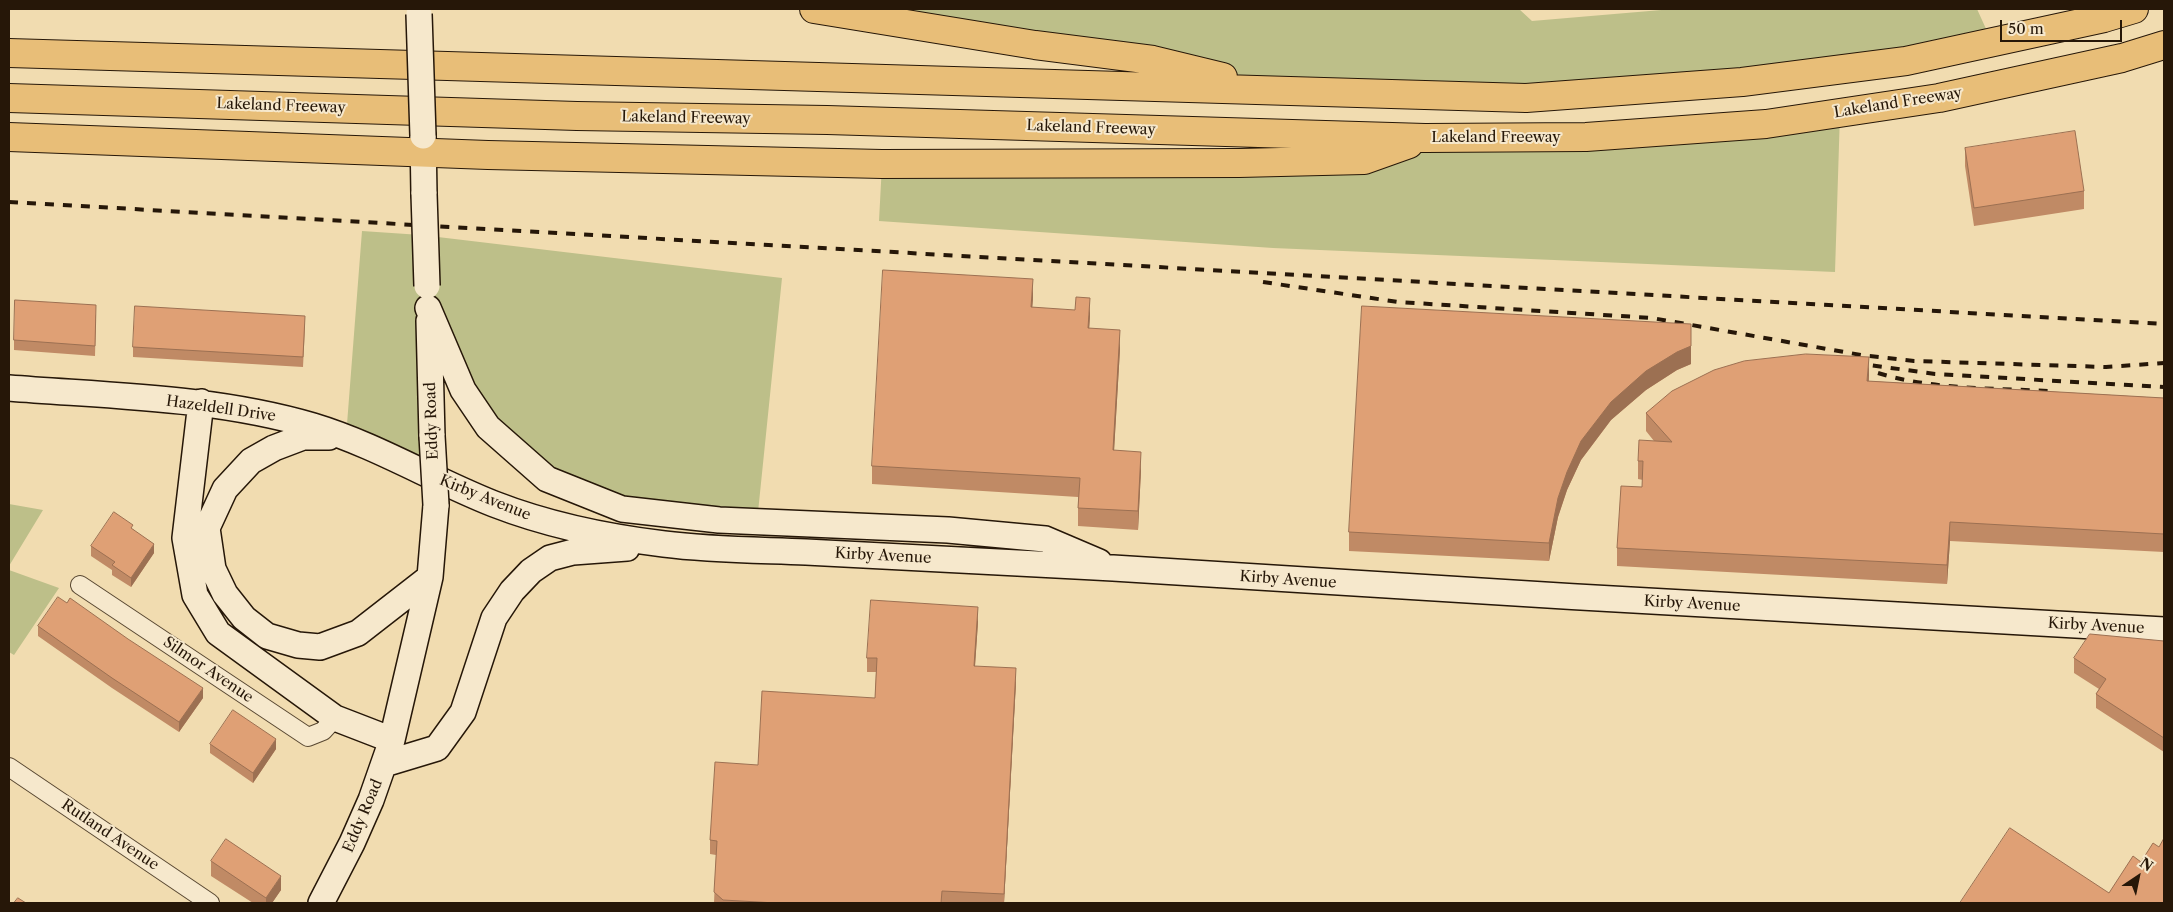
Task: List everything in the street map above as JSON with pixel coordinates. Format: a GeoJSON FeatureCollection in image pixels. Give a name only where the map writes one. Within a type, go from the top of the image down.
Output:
{"type":"FeatureCollection","features":[{"type":"Feature","properties":{"kind":"highway"},"geometry":{"type":"LineString","coordinates":[[814,9],[1035,45],[1153,60],[1276,90]]}},
{"type":"Feature","properties":{"kind":"highway"},"geometry":{"type":"LineString","coordinates":[[9,53],[1526,98],[1742,82],[1906,61],[2104,18],[2134,9]]}},
{"type":"Feature","properties":{"kind":"highway","name":"Lakeland Freeway"},"geometry":{"type":"LineString","coordinates":[[9,98],[576,116],[866,121],[1425,138],[1586,137],[1766,124],[1940,98],[2122,58],[2164,45]]}},
{"type":"Feature","properties":{"kind":"highway"},"geometry":{"type":"LineString","coordinates":[[9,138],[343,148],[423,144],[882,164],[1239,163],[1364,160],[1425,138]]}},
{"type":"Feature","properties":{"kind":"street","name":"Eddy Road"},"geometry":{"type":"LineString","coordinates":[[321,903],[352,843],[384,764],[392,740],[430,577],[436,505],[432,436],[419,11]]}},
{"type":"Feature","properties":{"kind":"street"},"geometry":{"type":"LineString","coordinates":[[428,297],[464,390],[488,427],[547,479],[622,509],[719,520],[948,530],[1045,538],[1113,568]]}},
{"type":"Feature","properties":{"kind":"street","name":"Hazeldell Drive"},"geometry":{"type":"LineString","coordinates":[[9,388],[201,402],[262,412],[346,437],[423,472]]}},
{"type":"Feature","properties":{"kind":"street"},"geometry":{"type":"LineString","coordinates":[[201,402],[185,538],[195,595],[218,633],[335,718],[392,740]]}},
{"type":"Feature","properties":{"kind":"street"},"geometry":{"type":"LineString","coordinates":[[207,528],[225,489],[250,460],[274,448],[304,437],[346,437]]}},
{"type":"Feature","properties":{"kind":"street"},"geometry":{"type":"LineString","coordinates":[[194,465],[213,569],[225,594],[244,618],[268,636],[298,645],[320,647],[358,633],[430,577]]}},
{"type":"Feature","properties":{"kind":"street","name":"Kirby Avenue"},"geometry":{"type":"LineString","coordinates":[[423,472],[495,505],[539,520],[594,533],[668,545],[1113,568],[1565,597],[2164,630]]}},
{"type":"Feature","properties":{"kind":"street"},"geometry":{"type":"LineString","coordinates":[[384,764],[437,748],[463,712],[494,618],[512,591],[531,571],[550,558],[572,552],[668,545]]}},
{"type":"Feature","properties":{"kind":"street","name":"Silmor Avenue"},"geometry":{"type":"LineString","coordinates":[[80,585],[308,737],[323,732],[335,718]]}},
{"type":"Feature","properties":{"kind":"street","name":"Rutland Avenue"},"geometry":{"type":"LineString","coordinates":[[9,767],[210,903]]}},
{"type":"Feature","properties":{"kind":"green space"},"geometry":{"type":"Polygon","coordinates":[[[814,9],[1519,9],[1532,21],[1673,9],[1977,9],[1992,42],[1742,82],[1276,90],[814,9]]]}},
{"type":"Feature","properties":{"kind":"green space"},"geometry":{"type":"Polygon","coordinates":[[[1840,113],[1835,272],[1273,248],[879,221],[882,164],[1239,163],[1425,138],[1840,113]]]}},
{"type":"Feature","properties":{"kind":"green space"},"geometry":{"type":"Polygon","coordinates":[[[362,231],[421,235],[782,278],[757,522],[719,520],[547,479],[488,427],[429,309],[434,477],[346,437],[362,231]]]}},
{"type":"Feature","properties":{"kind":"green space"},"geometry":{"type":"Polygon","coordinates":[[[9,504],[43,510],[9,566],[9,504]]]}},
{"type":"Feature","properties":{"kind":"green space"},"geometry":{"type":"Polygon","coordinates":[[[9,570],[59,588],[14,655],[9,652],[9,570]]]}},
{"type":"Feature","properties":{"kind":"building"},"geometry":{"type":"Polygon","coordinates":[[[2075,131],[2084,191],[1974,208],[1965,148],[2075,131]]]}},
{"type":"Feature","properties":{"kind":"building"},"geometry":{"type":"Polygon","coordinates":[[[883,270],[1033,279],[1031,307],[1075,310],[1076,297],[1090,298],[1088,328],[1120,330],[1113,450],[1141,452],[1138,511],[1078,508],[1080,478],[872,466],[883,270]]]}},
{"type":"Feature","properties":{"kind":"building"},"geometry":{"type":"Polygon","coordinates":[[[15,300],[96,305],[95,346],[14,340],[15,300]]]}},
{"type":"Feature","properties":{"kind":"building"},"geometry":{"type":"Polygon","coordinates":[[[135,306],[305,316],[303,357],[133,347],[135,306]]]}},
{"type":"Feature","properties":{"kind":"building"},"geometry":{"type":"Polygon","coordinates":[[[1362,306],[1691,324],[1691,346],[1677,352],[1646,371],[1611,402],[1581,441],[1558,498],[1549,543],[1349,532],[1362,306]]]}},
{"type":"Feature","properties":{"kind":"building"},"geometry":{"type":"Polygon","coordinates":[[[1806,354],[1869,357],[1867,381],[2164,398],[2164,534],[1950,522],[1947,565],[1617,548],[1621,486],[1642,487],[1643,461],[1638,461],[1639,440],[1672,442],[1646,413],[1672,391],[1714,370],[1744,361],[1806,354]]]}},
{"type":"Feature","properties":{"kind":"building"},"geometry":{"type":"Polygon","coordinates":[[[114,512],[133,525],[131,528],[154,544],[131,578],[112,565],[115,562],[91,546],[114,512]]]}},
{"type":"Feature","properties":{"kind":"building"},"geometry":{"type":"Polygon","coordinates":[[[58,597],[67,603],[70,598],[203,688],[179,722],[38,626],[58,597]]]}},
{"type":"Feature","properties":{"kind":"building"},"geometry":{"type":"Polygon","coordinates":[[[871,600],[978,607],[974,666],[1016,668],[1004,894],[942,891],[941,903],[776,903],[723,900],[714,892],[717,841],[710,840],[715,762],[758,765],[762,691],[875,698],[877,658],[867,658],[871,600]]]}},
{"type":"Feature","properties":{"kind":"building"},"geometry":{"type":"Polygon","coordinates":[[[2090,634],[2164,641],[2164,738],[2096,694],[2106,679],[2074,658],[2090,634]]]}},
{"type":"Feature","properties":{"kind":"building"},"geometry":{"type":"Polygon","coordinates":[[[233,710],[276,739],[253,773],[210,744],[233,710]]]}},
{"type":"Feature","properties":{"kind":"building"},"geometry":{"type":"Polygon","coordinates":[[[2010,828],[2109,893],[2133,856],[2141,862],[2153,843],[2159,847],[2164,838],[2164,903],[1960,903],[2010,828]]]}},
{"type":"Feature","properties":{"kind":"building"},"geometry":{"type":"Polygon","coordinates":[[[226,839],[281,876],[266,898],[211,861],[226,839]]]}},
{"type":"Feature","properties":{"kind":"building"},"geometry":{"type":"Polygon","coordinates":[[[18,898],[26,903],[14,903],[18,898]]]}},
{"type":"Feature","properties":{"kind":"railway"},"geometry":{"type":"LineString","coordinates":[[9,202],[2164,324]]}},
{"type":"Feature","properties":{"kind":"railway"},"geometry":{"type":"LineString","coordinates":[[1263,282],[1398,302],[1652,318],[1861,355],[1914,361],[2106,367],[2164,363]]}},
{"type":"Feature","properties":{"kind":"railway"},"geometry":{"type":"LineString","coordinates":[[1855,363],[1935,374],[2164,387]]}},
{"type":"Feature","properties":{"kind":"railway"},"geometry":{"type":"LineString","coordinates":[[1878,373],[1920,383],[2049,391]]}}]}
